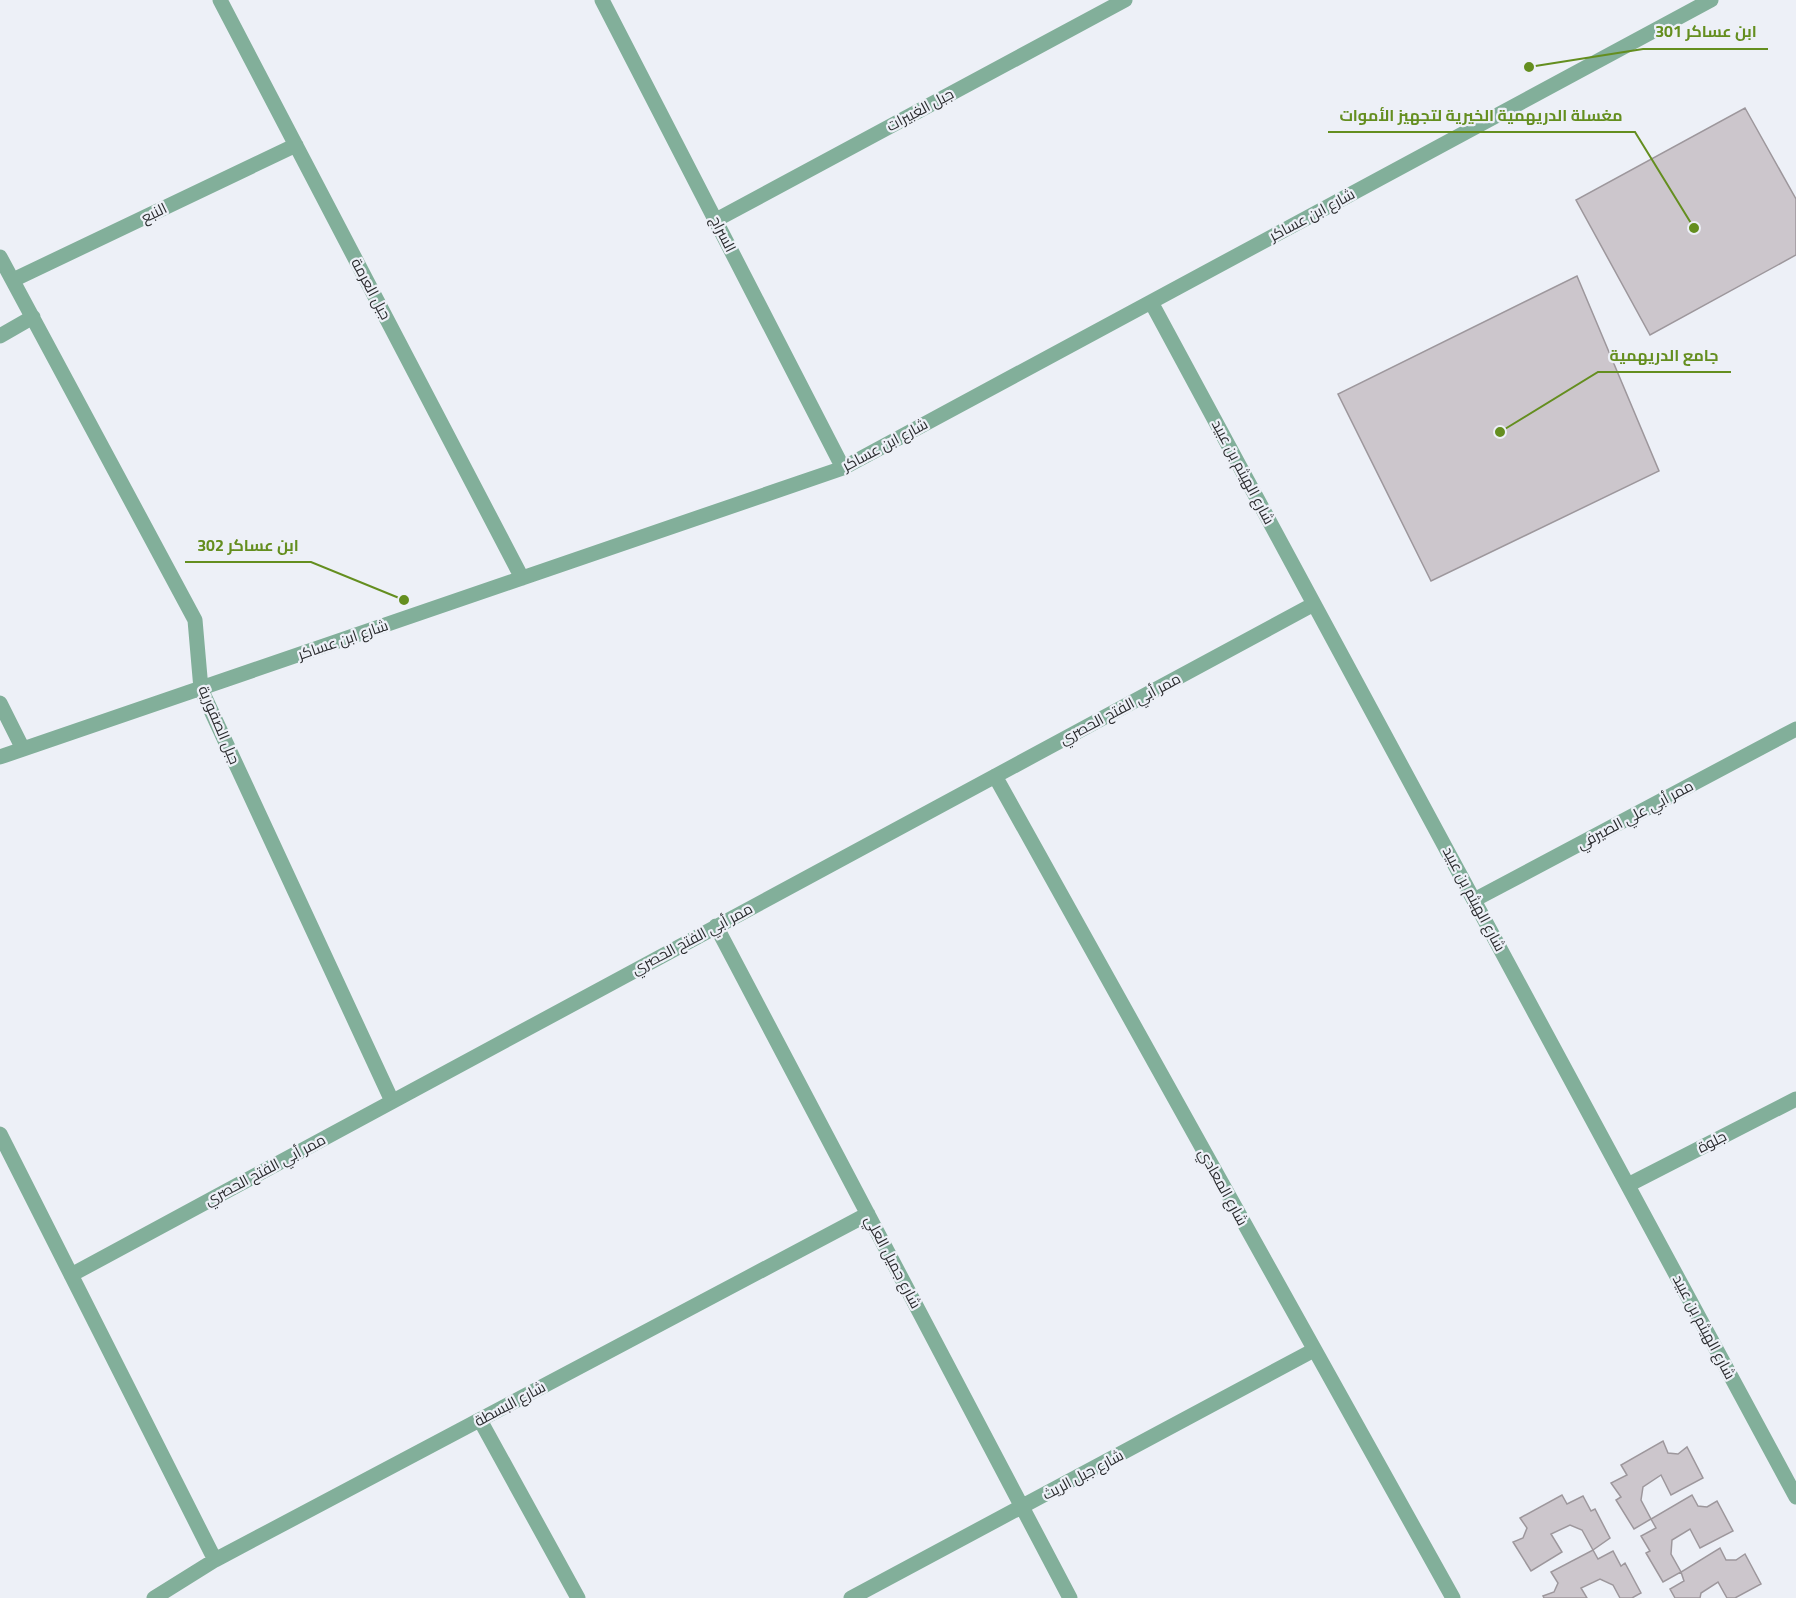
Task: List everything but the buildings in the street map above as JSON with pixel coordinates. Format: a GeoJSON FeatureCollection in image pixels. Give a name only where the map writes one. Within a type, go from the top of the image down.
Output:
{"type":"FeatureCollection","features":[{"type":"Feature","properties":{"kind":"street","name":"جبل العرمة"},"geometry":{"type":"LineString","coordinates":[[220,0],[522,578]]}},
{"type":"Feature","properties":{"kind":"street","name":"السراج"},"geometry":{"type":"LineString","coordinates":[[602,0],[843,468]]}},
{"type":"Feature","properties":{"kind":"street","name":"جبل الغبيرات"},"geometry":{"type":"LineString","coordinates":[[716,220],[1125,0]]}},
{"type":"Feature","properties":{"kind":"street","name":"شارع ابن عساكر"},"geometry":{"type":"LineString","coordinates":[[0,757],[843,468],[1711,0]]}},
{"type":"Feature","properties":{"kind":"street","name":"النبع"},"geometry":{"type":"LineString","coordinates":[[13,280],[296,145]]}},
{"type":"Feature","properties":{"kind":"street","name":"جبل الصقورية"},"geometry":{"type":"LineString","coordinates":[[0,256],[195,620],[201,688],[392,1101]]}},
{"type":"Feature","properties":{"kind":"street","name":"شارع الهيثم بن عبيد"},"geometry":{"type":"LineString","coordinates":[[1151,302],[1796,1497]]}},
{"type":"Feature","properties":{"kind":"street"},"geometry":{"type":"LineString","coordinates":[[0,336],[33,318]]}},
{"type":"Feature","properties":{"kind":"street","name":"ممر أبي الفتح الحصري"},"geometry":{"type":"LineString","coordinates":[[71,1275],[1314,604]]}},
{"type":"Feature","properties":{"kind":"street"},"geometry":{"type":"LineString","coordinates":[[0,703],[23,749]]}},
{"type":"Feature","properties":{"kind":"street","name":"ممر أبي علي الصيرفي"},"geometry":{"type":"LineString","coordinates":[[1474,900],[1796,729]]}},
{"type":"Feature","properties":{"kind":"street","name":"شارع المعادي"},"geometry":{"type":"LineString","coordinates":[[995,776],[1453,1598]]}},
{"type":"Feature","properties":{"kind":"street","name":"شارع جميل العلي"},"geometry":{"type":"LineString","coordinates":[[716,926],[1070,1598]]}},
{"type":"Feature","properties":{"kind":"street","name":"جلوة"},"geometry":{"type":"LineString","coordinates":[[1628,1185],[1796,1099]]}},
{"type":"Feature","properties":{"kind":"street"},"geometry":{"type":"LineString","coordinates":[[0,1134],[215,1560]]}},
{"type":"Feature","properties":{"kind":"street","name":"شارع البسطة"},"geometry":{"type":"LineString","coordinates":[[154,1598],[215,1560],[868,1214]]}},
{"type":"Feature","properties":{"kind":"street","name":"شارع جبل الريث"},"geometry":{"type":"LineString","coordinates":[[851,1598],[1314,1350]]}},
{"type":"Feature","properties":{"kind":"street"},"geometry":{"type":"LineString","coordinates":[[480,1420],[578,1598]]}},
{"type":"Feature","properties":{"kind":"place","name":"ابن عساكر 301"},"geometry":{"type":"Point","coordinates":[1529,67]}},
{"type":"Feature","properties":{"kind":"place","name":"مغسلة الدريهمية الخيرية لتجهيز الأموات"},"geometry":{"type":"Point","coordinates":[1694,228]}},
{"type":"Feature","properties":{"kind":"place","name":"جامع الدريهمية"},"geometry":{"type":"Point","coordinates":[1500,432]}},
{"type":"Feature","properties":{"kind":"place","name":"ابن عساكر 302"},"geometry":{"type":"Point","coordinates":[404,600]}}]}
